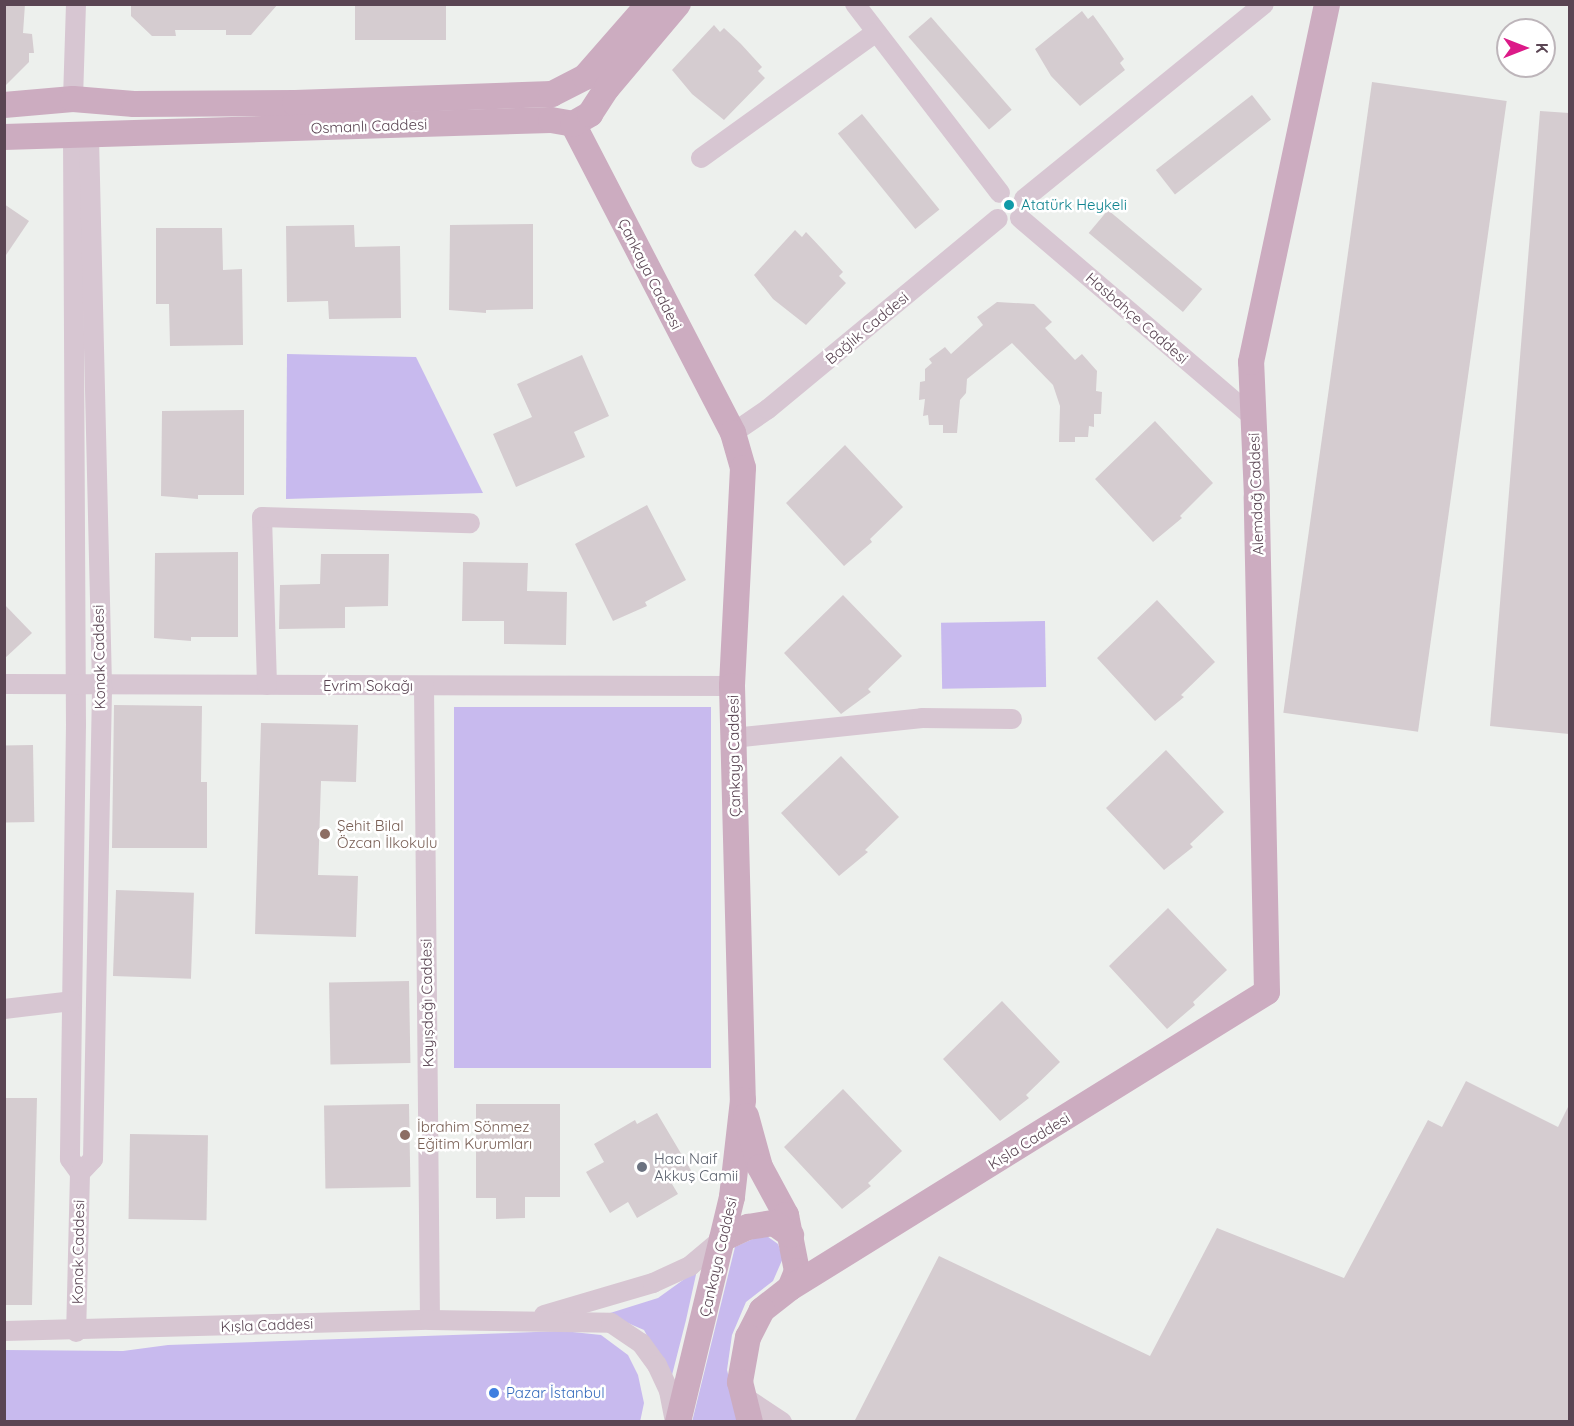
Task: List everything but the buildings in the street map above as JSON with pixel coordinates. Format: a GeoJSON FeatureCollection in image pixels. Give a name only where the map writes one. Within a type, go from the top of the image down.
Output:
{"type":"FeatureCollection","features":[{"type":"Feature","properties":{"kind":"main road"},"geometry":{"type":"LineString","coordinates":[[649,4],[594,69],[567,88],[555,113],[568,123],[584,120],[678,4]]}},
{"type":"Feature","properties":{"kind":"main road","name":"Alemdağ Caddesi"},"geometry":{"type":"LineString","coordinates":[[1267,992],[1251,362],[1327,4]]}},
{"type":"Feature","properties":{"kind":"main road","name":"Osmanlı Caddesi"},"geometry":{"type":"LineString","coordinates":[[4,105],[73,100],[134,104],[295,102],[567,88]]}},
{"type":"Feature","properties":{"kind":"main road"},"geometry":{"type":"LineString","coordinates":[[567,88],[589,94],[593,109]]}},
{"type":"Feature","properties":{"kind":"main road"},"geometry":{"type":"LineString","coordinates":[[73,100],[95,119],[81,137],[55,123],[73,100]]}},
{"type":"Feature","properties":{"kind":"main road","name":"Osmanlı Caddesi"},"geometry":{"type":"LineString","coordinates":[[4,137],[81,137],[131,131],[568,123]]}},
{"type":"Feature","properties":{"kind":"main road","name":"Çankaya Caddesi"},"geometry":{"type":"LineString","coordinates":[[568,123],[732,433],[743,468],[732,686],[743,1100],[732,1197],[676,1422]]}},
{"type":"Feature","properties":{"kind":"main road","name":"Kışla Caddesi"},"geometry":{"type":"LineString","coordinates":[[750,1422],[743,1396],[741,1360],[748,1337],[762,1310],[790,1288],[1267,992]]}},
{"type":"Feature","properties":{"kind":"main road"},"geometry":{"type":"LineString","coordinates":[[743,1100],[752,1145],[781,1201],[791,1235],[797,1271],[790,1288]]}},
{"type":"Feature","properties":{"kind":"main road"},"geometry":{"type":"LineString","coordinates":[[722,1239],[748,1227],[774,1223],[791,1235]]}},
{"type":"Feature","properties":{"kind":"street"},"geometry":{"type":"LineString","coordinates":[[73,100],[76,4]]}},
{"type":"Feature","properties":{"kind":"street"},"geometry":{"type":"LineString","coordinates":[[855,4],[1000,193]]}},
{"type":"Feature","properties":{"kind":"street"},"geometry":{"type":"LineString","coordinates":[[1022,209],[1010,190],[1000,193],[993,206],[998,219],[1012,222],[1022,209],[1264,4]]}},
{"type":"Feature","properties":{"kind":"street"},"geometry":{"type":"LineString","coordinates":[[701,158],[875,33]]}},
{"type":"Feature","properties":{"kind":"street","name":"Konak Caddesi"},"geometry":{"type":"LineString","coordinates":[[80,1173],[93,1159],[102,685],[81,137]]}},
{"type":"Feature","properties":{"kind":"street","name":"Konak Caddesi"},"geometry":{"type":"LineString","coordinates":[[76,1332],[80,1173],[70,1159],[73,685],[81,137]]}},
{"type":"Feature","properties":{"kind":"street","name":"Hasbahçe Caddesi"},"geometry":{"type":"LineString","coordinates":[[1022,209],[1253,417]]}},
{"type":"Feature","properties":{"kind":"street","name":"Bağlık Caddesi"},"geometry":{"type":"LineString","coordinates":[[732,433],[768,409],[998,219]]}},
{"type":"Feature","properties":{"kind":"street"},"geometry":{"type":"LineString","coordinates":[[267,685],[262,517],[470,523]]}},
{"type":"Feature","properties":{"kind":"street","name":"Evrim Sokağı"},"geometry":{"type":"LineString","coordinates":[[4,684],[732,686]]}},
{"type":"Feature","properties":{"kind":"street","name":"Kayışdağı Caddesi"},"geometry":{"type":"LineString","coordinates":[[424,686],[430,1320]]}},
{"type":"Feature","properties":{"kind":"street"},"geometry":{"type":"LineString","coordinates":[[733,738],[922,718],[1012,719]]}},
{"type":"Feature","properties":{"kind":"street"},"geometry":{"type":"LineString","coordinates":[[4,1009],[72,1001]]}},
{"type":"Feature","properties":{"kind":"street"},"geometry":{"type":"LineString","coordinates":[[530,1319],[653,1283],[690,1266],[722,1239]]}},
{"type":"Feature","properties":{"kind":"street"},"geometry":{"type":"LineString","coordinates":[[530,1319],[611,1323],[629,1334],[657,1365],[669,1391],[676,1422]]}},
{"type":"Feature","properties":{"kind":"street","name":"Kışla Caddesi"},"geometry":{"type":"LineString","coordinates":[[4,1331],[76,1332],[430,1320],[530,1319]]}},
{"type":"Feature","properties":{"kind":"street"},"geometry":{"type":"LineString","coordinates":[[743,1396],[782,1422]]}},
{"type":"Feature","properties":{"kind":"shaded area"},"geometry":{"type":"Polygon","coordinates":[[[287,354],[416,357],[483,493],[286,499],[287,354]]]}},
{"type":"Feature","properties":{"kind":"shaded area"},"geometry":{"type":"Polygon","coordinates":[[[1045,621],[1046,687],[942,689],[941,623],[1045,621]]]}},
{"type":"Feature","properties":{"kind":"shaded area"},"geometry":{"type":"Polygon","coordinates":[[[454,707],[711,707],[711,1068],[454,1068],[454,707]]]}},
{"type":"Feature","properties":{"kind":"shaded area"},"geometry":{"type":"Polygon","coordinates":[[[764,1234],[778,1244],[783,1258],[773,1281],[746,1302],[732,1335],[727,1370],[740,1421],[692,1422],[735,1247],[764,1234]]]}},
{"type":"Feature","properties":{"kind":"shaded area"},"geometry":{"type":"Polygon","coordinates":[[[697,1270],[671,1379],[644,1330],[607,1314],[658,1298],[697,1270]]]}},
{"type":"Feature","properties":{"kind":"shaded area"},"geometry":{"type":"Polygon","coordinates":[[[563,1331],[601,1335],[628,1355],[638,1375],[644,1403],[640,1422],[5,1422],[5,1350],[123,1351],[168,1345],[563,1331]]]}},
{"type":"Feature","properties":{"kind":"place","name":"Atatürk Heykeli"},"geometry":{"type":"Point","coordinates":[1009,205]}},
{"type":"Feature","properties":{"kind":"place","name":"Şehit Bilal Özcan İlkokulu"},"geometry":{"type":"Point","coordinates":[325,834]}},
{"type":"Feature","properties":{"kind":"place","name":"İbrahim Sönmez Eğitim Kurumları"},"geometry":{"type":"Point","coordinates":[405,1135]}},
{"type":"Feature","properties":{"kind":"place","name":"Hacı Naif Akkuş Camii"},"geometry":{"type":"Point","coordinates":[642,1167]}},
{"type":"Feature","properties":{"kind":"place","name":"Pazar İstanbul"},"geometry":{"type":"Point","coordinates":[494,1393]}}]}
